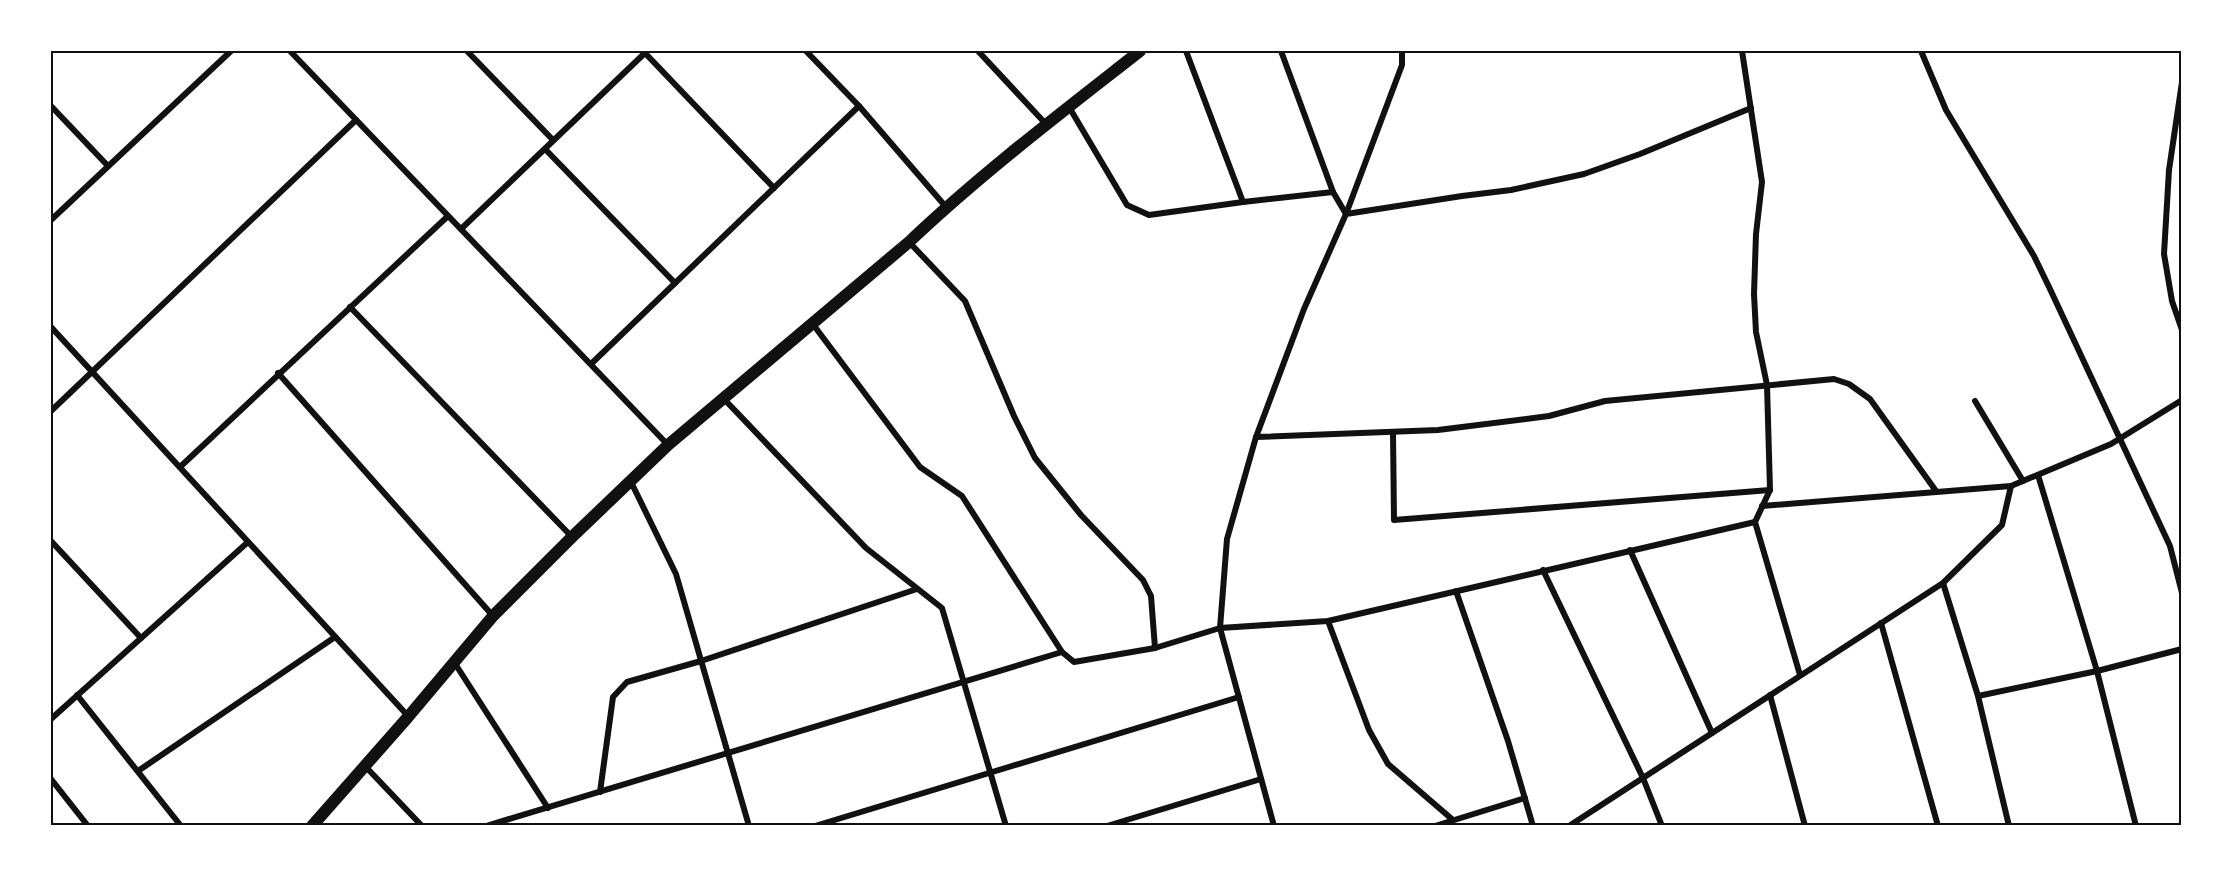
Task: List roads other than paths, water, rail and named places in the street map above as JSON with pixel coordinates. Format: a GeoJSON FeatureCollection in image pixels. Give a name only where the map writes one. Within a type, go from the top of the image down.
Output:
{"type":"FeatureCollection","features":[{"type":"Feature","properties":{"kind":"main road"},"geometry":{"type":"LineString","coordinates":[[312,826],[408,717],[492,616],[668,445],[909,242],[946,207],[1045,123],[1140,51]]}},
{"type":"Feature","properties":{"kind":"street"},"geometry":{"type":"LineString","coordinates":[[51,220],[231,51]]}},
{"type":"Feature","properties":{"kind":"street"},"geometry":{"type":"LineString","coordinates":[[290,51],[668,445]]}},
{"type":"Feature","properties":{"kind":"street"},"geometry":{"type":"LineString","coordinates":[[468,51],[553,140]]}},
{"type":"Feature","properties":{"kind":"street"},"geometry":{"type":"LineString","coordinates":[[806,51],[859,106],[946,207]]}},
{"type":"Feature","properties":{"kind":"street"},"geometry":{"type":"LineString","coordinates":[[978,51],[1045,123]]}},
{"type":"Feature","properties":{"kind":"street"},"geometry":{"type":"LineString","coordinates":[[1186,51],[1243,202]]}},
{"type":"Feature","properties":{"kind":"street"},"geometry":{"type":"LineString","coordinates":[[1281,51],[1333,192],[1346,214]]}},
{"type":"Feature","properties":{"kind":"street"},"geometry":{"type":"LineString","coordinates":[[1274,826],[1220,628],[1227,539],[1256,437],[1304,309],[1346,214],[1402,65],[1402,51]]}},
{"type":"Feature","properties":{"kind":"street"},"geometry":{"type":"LineString","coordinates":[[1742,51],[1762,182],[1756,234],[1754,294],[1756,332],[1767,385],[1770,490],[1755,522],[1800,675]]}},
{"type":"Feature","properties":{"kind":"street"},"geometry":{"type":"LineString","coordinates":[[1921,51],[1946,110],[2034,256],[2170,546],[2182,593]]}},
{"type":"Feature","properties":{"kind":"street"},"geometry":{"type":"LineString","coordinates":[[461,229],[646,52],[774,188]]}},
{"type":"Feature","properties":{"kind":"street"},"geometry":{"type":"LineString","coordinates":[[2182,82],[2169,170],[2164,254],[2172,301],[2182,330]]}},
{"type":"Feature","properties":{"kind":"street"},"geometry":{"type":"LineString","coordinates":[[51,106],[108,166]]}},
{"type":"Feature","properties":{"kind":"street"},"geometry":{"type":"LineString","coordinates":[[591,364],[859,106]]}},
{"type":"Feature","properties":{"kind":"street"},"geometry":{"type":"LineString","coordinates":[[1069,106],[1127,205],[1149,215],[1333,192]]}},
{"type":"Feature","properties":{"kind":"street"},"geometry":{"type":"LineString","coordinates":[[1346,214],[1511,190],[1584,174],[1640,154],[1751,108]]}},
{"type":"Feature","properties":{"kind":"street"},"geometry":{"type":"LineString","coordinates":[[51,411],[356,120]]}},
{"type":"Feature","properties":{"kind":"street"},"geometry":{"type":"LineString","coordinates":[[545,149],[675,283]]}},
{"type":"Feature","properties":{"kind":"street"},"geometry":{"type":"LineString","coordinates":[[180,467],[448,216]]}},
{"type":"Feature","properties":{"kind":"street"},"geometry":{"type":"LineString","coordinates":[[909,242],[965,301],[1014,416],[1035,458],[1081,514],[1143,580],[1151,596],[1155,648]]}},
{"type":"Feature","properties":{"kind":"street"},"geometry":{"type":"LineString","coordinates":[[350,307],[572,537]]}},
{"type":"Feature","properties":{"kind":"street"},"geometry":{"type":"LineString","coordinates":[[812,323],[920,467],[962,496],[1062,652],[1074,662],[1155,648],[1220,628],[1328,621],[1755,522]]}},
{"type":"Feature","properties":{"kind":"street"},"geometry":{"type":"LineString","coordinates":[[51,327],[408,717]]}},
{"type":"Feature","properties":{"kind":"street"},"geometry":{"type":"LineString","coordinates":[[278,373],[492,616]]}},
{"type":"Feature","properties":{"kind":"street"},"geometry":{"type":"LineString","coordinates":[[1256,437],[1438,430],[1548,416],[1605,401],[1834,379],[1849,384],[1870,399],[1936,491]]}},
{"type":"Feature","properties":{"kind":"street"},"geometry":{"type":"LineString","coordinates":[[723,398],[866,548],[942,608],[1006,826]]}},
{"type":"Feature","properties":{"kind":"street"},"geometry":{"type":"LineString","coordinates":[[1762,506],[2011,486],[2110,444],[2182,400]]}},
{"type":"Feature","properties":{"kind":"street"},"geometry":{"type":"LineString","coordinates":[[1975,401],[2023,481]]}},
{"type":"Feature","properties":{"kind":"street"},"geometry":{"type":"LineString","coordinates":[[1393,432],[1394,520],[1770,490]]}},
{"type":"Feature","properties":{"kind":"street"},"geometry":{"type":"LineString","coordinates":[[2038,475],[2097,671],[2136,826]]}},
{"type":"Feature","properties":{"kind":"street"},"geometry":{"type":"LineString","coordinates":[[631,482],[676,574],[749,826]]}},
{"type":"Feature","properties":{"kind":"street"},"geometry":{"type":"LineString","coordinates":[[1569,826],[1943,582],[2002,525],[2011,486]]}},
{"type":"Feature","properties":{"kind":"street"},"geometry":{"type":"LineString","coordinates":[[51,541],[141,638]]}},
{"type":"Feature","properties":{"kind":"street"},"geometry":{"type":"LineString","coordinates":[[51,718],[248,542]]}},
{"type":"Feature","properties":{"kind":"street"},"geometry":{"type":"LineString","coordinates":[[1630,550],[1712,733]]}},
{"type":"Feature","properties":{"kind":"street"},"geometry":{"type":"LineString","coordinates":[[1543,570],[1643,778],[1662,826]]}},
{"type":"Feature","properties":{"kind":"street"},"geometry":{"type":"LineString","coordinates":[[1943,582],[1978,696],[2009,826]]}},
{"type":"Feature","properties":{"kind":"street"},"geometry":{"type":"LineString","coordinates":[[600,792],[613,697],[627,682],[701,661],[917,589]]}},
{"type":"Feature","properties":{"kind":"street"},"geometry":{"type":"LineString","coordinates":[[1456,591],[1508,741],[1533,826]]}},
{"type":"Feature","properties":{"kind":"street"},"geometry":{"type":"LineString","coordinates":[[1328,621],[1369,730],[1388,764],[1453,820]]}},
{"type":"Feature","properties":{"kind":"street"},"geometry":{"type":"LineString","coordinates":[[1881,623],[1938,826]]}},
{"type":"Feature","properties":{"kind":"street"},"geometry":{"type":"LineString","coordinates":[[138,771],[335,637]]}},
{"type":"Feature","properties":{"kind":"street"},"geometry":{"type":"LineString","coordinates":[[1978,696],[2097,671],[2182,649]]}},
{"type":"Feature","properties":{"kind":"street"},"geometry":{"type":"LineString","coordinates":[[486,826],[1062,652]]}},
{"type":"Feature","properties":{"kind":"street"},"geometry":{"type":"LineString","coordinates":[[454,662],[548,808]]}},
{"type":"Feature","properties":{"kind":"street"},"geometry":{"type":"LineString","coordinates":[[77,695],[182,826]]}},
{"type":"Feature","properties":{"kind":"street"},"geometry":{"type":"LineString","coordinates":[[1770,695],[1805,826]]}},
{"type":"Feature","properties":{"kind":"street"},"geometry":{"type":"LineString","coordinates":[[815,826],[1239,697]]}},
{"type":"Feature","properties":{"kind":"street"},"geometry":{"type":"LineString","coordinates":[[365,766],[422,826]]}},
{"type":"Feature","properties":{"kind":"street"},"geometry":{"type":"LineString","coordinates":[[51,779],[88,826]]}},
{"type":"Feature","properties":{"kind":"street"},"geometry":{"type":"LineString","coordinates":[[1107,826],[1261,779]]}},
{"type":"Feature","properties":{"kind":"street"},"geometry":{"type":"LineString","coordinates":[[1435,826],[1525,798]]}}]}
